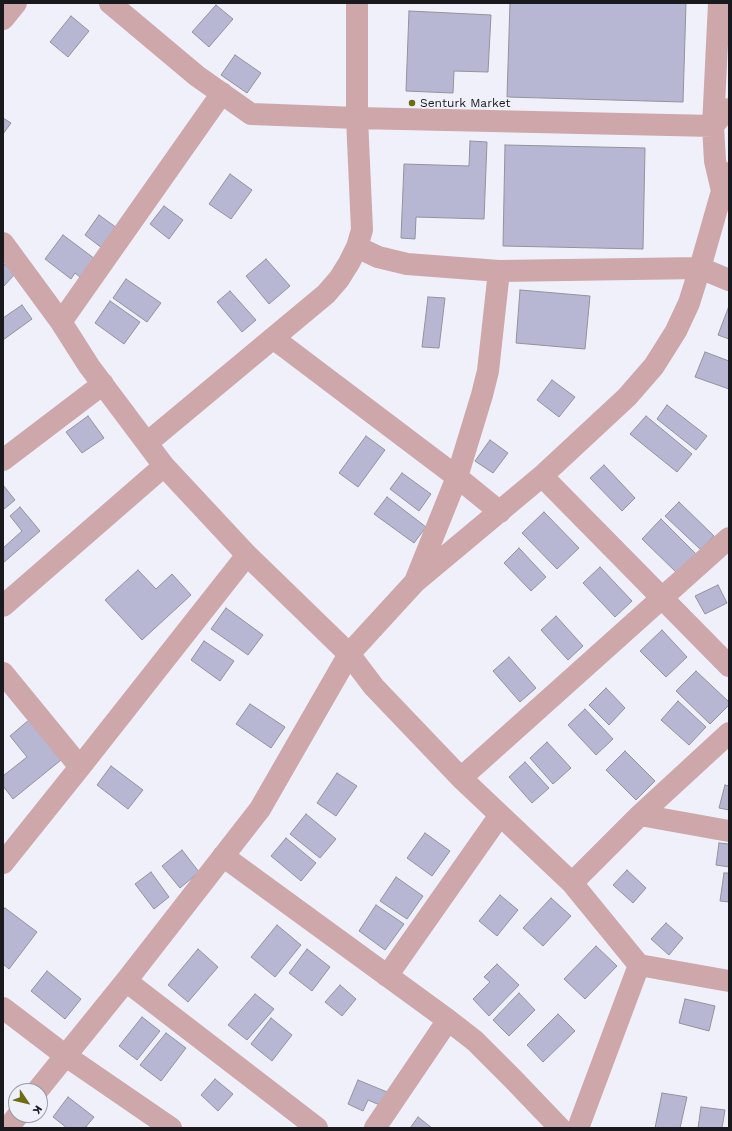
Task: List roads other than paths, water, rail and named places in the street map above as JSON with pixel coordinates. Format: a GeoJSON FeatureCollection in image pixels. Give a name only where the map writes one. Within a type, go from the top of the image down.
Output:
{"type":"FeatureCollection","features":[{"type":"Feature","properties":{"kind":"street"},"geometry":{"type":"LineString","coordinates":[[3,19],[16,3]]}},
{"type":"Feature","properties":{"kind":"street"},"geometry":{"type":"LineString","coordinates":[[110,3],[197,76],[251,114],[357,118],[713,126]]}},
{"type":"Feature","properties":{"kind":"street"},"geometry":{"type":"LineString","coordinates":[[147,443],[326,294],[339,279],[357,247],[362,230],[357,118],[357,3]]}},
{"type":"Feature","properties":{"kind":"street"},"geometry":{"type":"LineString","coordinates":[[44,1083],[126,981],[260,808],[349,654],[415,582],[542,476],[626,397],[654,366],[676,332],[689,302],[725,182],[715,161],[713,126],[722,82],[719,3]]}},
{"type":"Feature","properties":{"kind":"street"},"geometry":{"type":"LineString","coordinates":[[723,3],[729,7]]}},
{"type":"Feature","properties":{"kind":"street"},"geometry":{"type":"LineString","coordinates":[[61,322],[222,93]]}},
{"type":"Feature","properties":{"kind":"street"},"geometry":{"type":"LineString","coordinates":[[713,126],[729,109]]}},
{"type":"Feature","properties":{"kind":"street"},"geometry":{"type":"LineString","coordinates":[[3,243],[61,322],[103,384],[164,466],[247,555],[349,654],[374,688],[461,778],[572,883],[639,965],[729,981]]}},
{"type":"Feature","properties":{"kind":"street"},"geometry":{"type":"LineString","coordinates":[[357,247],[378,257],[407,264],[499,271],[700,268],[729,280]]}},
{"type":"Feature","properties":{"kind":"street"},"geometry":{"type":"LineString","coordinates":[[415,582],[457,477],[482,395],[488,371],[499,271]]}},
{"type":"Feature","properties":{"kind":"street"},"geometry":{"type":"LineString","coordinates":[[273,338],[457,477],[500,512]]}},
{"type":"Feature","properties":{"kind":"street"},"geometry":{"type":"LineString","coordinates":[[3,460],[103,384]]}},
{"type":"Feature","properties":{"kind":"street"},"geometry":{"type":"LineString","coordinates":[[3,606],[164,466]]}},
{"type":"Feature","properties":{"kind":"street"},"geometry":{"type":"LineString","coordinates":[[542,476],[729,666]]}},
{"type":"Feature","properties":{"kind":"street"},"geometry":{"type":"LineString","coordinates":[[461,778],[729,538]]}},
{"type":"Feature","properties":{"kind":"street"},"geometry":{"type":"LineString","coordinates":[[3,863],[247,555]]}},
{"type":"Feature","properties":{"kind":"street"},"geometry":{"type":"LineString","coordinates":[[3,673],[80,767]]}},
{"type":"Feature","properties":{"kind":"street"},"geometry":{"type":"LineString","coordinates":[[572,883],[640,815],[729,733]]}},
{"type":"Feature","properties":{"kind":"street"},"geometry":{"type":"LineString","coordinates":[[387,976],[500,815]]}},
{"type":"Feature","properties":{"kind":"street"},"geometry":{"type":"LineString","coordinates":[[640,815],[729,831]]}},
{"type":"Feature","properties":{"kind":"street"},"geometry":{"type":"LineString","coordinates":[[223,856],[448,1020],[480,1047],[560,1128]]}},
{"type":"Feature","properties":{"kind":"street"},"geometry":{"type":"LineString","coordinates":[[578,1128],[639,965]]}},
{"type":"Feature","properties":{"kind":"street"},"geometry":{"type":"LineString","coordinates":[[126,981],[317,1128]]}},
{"type":"Feature","properties":{"kind":"street"},"geometry":{"type":"LineString","coordinates":[[3,1008],[66,1056],[171,1128]]}},
{"type":"Feature","properties":{"kind":"street"},"geometry":{"type":"LineString","coordinates":[[375,1128],[448,1020]]}},
{"type":"Feature","properties":{"kind":"place","name":"Senturk Market"},"geometry":{"type":"Point","coordinates":[412,103]}}]}
